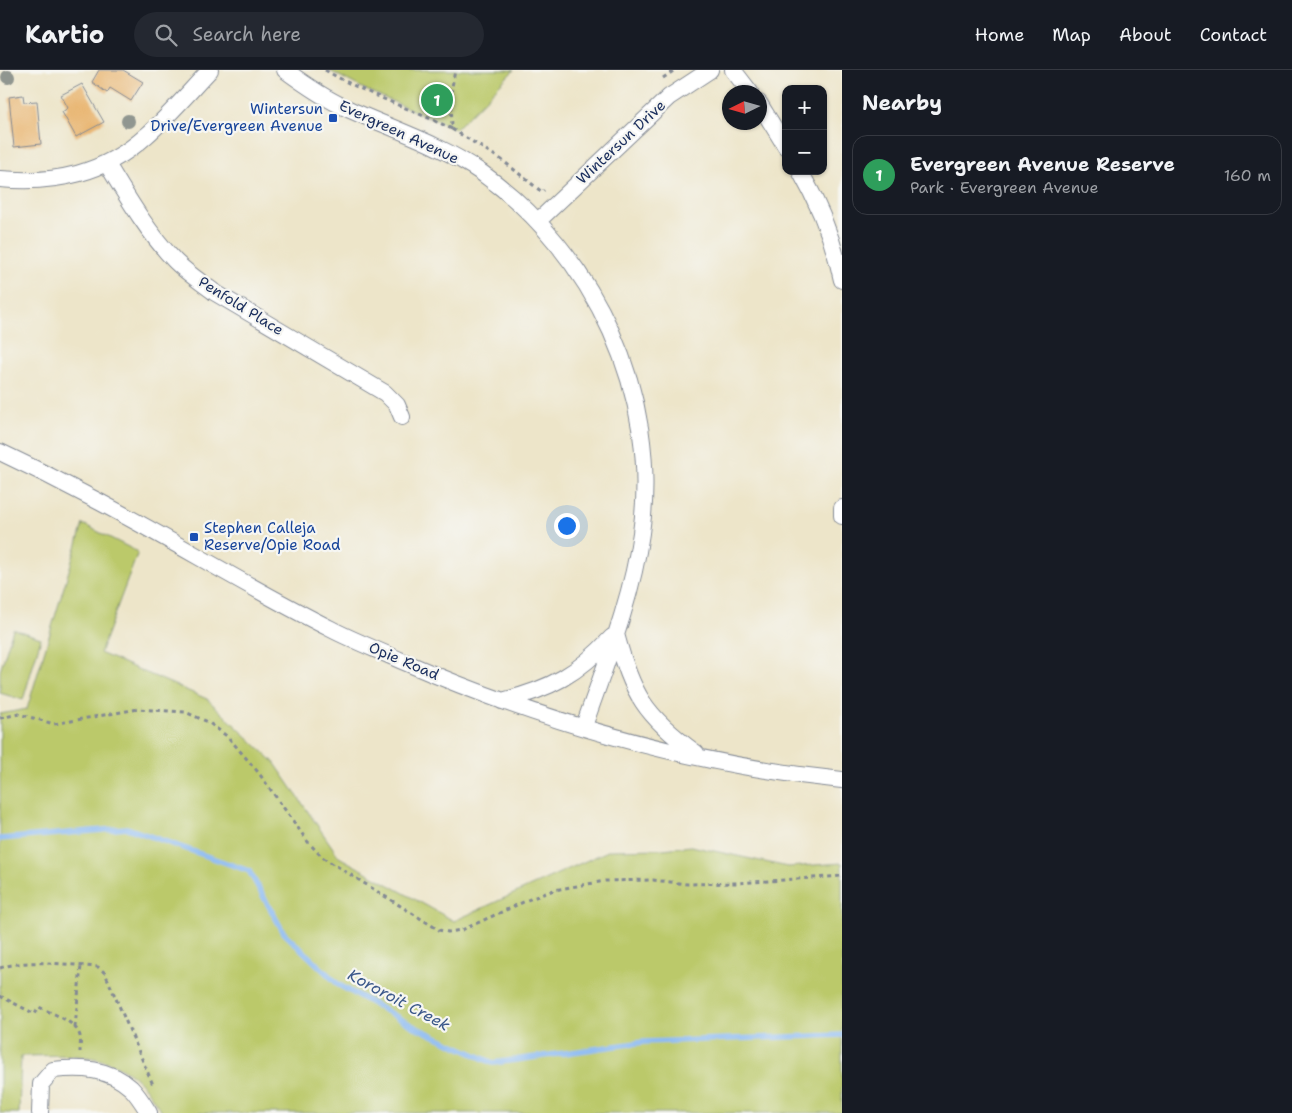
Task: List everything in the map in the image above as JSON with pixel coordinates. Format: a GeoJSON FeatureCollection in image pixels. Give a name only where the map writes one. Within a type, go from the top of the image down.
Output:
{"type":"FeatureCollection","features":[{"type":"Feature","properties":{"kind":"street"},"geometry":{"type":"LineString","coordinates":[[0,180],[26,182],[55,180],[107,164],[147,136],[210,70]]}},
{"type":"Feature","properties":{"kind":"street","name":"Evergreen Avenue"},"geometry":{"type":"LineString","coordinates":[[285,70],[310,88],[343,107],[411,134],[455,156],[502,188],[538,221],[565,252],[591,292],[618,346],[637,414],[642,449],[644,506],[636,563],[628,596],[584,726]]}},
{"type":"Feature","properties":{"kind":"street","name":"Wintersun Drive"},"geometry":{"type":"LineString","coordinates":[[538,221],[669,97],[710,70]]}},
{"type":"Feature","properties":{"kind":"street"},"geometry":{"type":"LineString","coordinates":[[733,70],[745,85]]}},
{"type":"Feature","properties":{"kind":"street"},"geometry":{"type":"LineString","coordinates":[[747,70],[753,85]]}},
{"type":"Feature","properties":{"kind":"street"},"geometry":{"type":"LineString","coordinates":[[767,115],[782,140]]}},
{"type":"Feature","properties":{"kind":"street","name":"Penfold Place"},"geometry":{"type":"LineString","coordinates":[[107,164],[146,223],[175,260],[194,277],[214,292],[385,393],[397,405],[402,417]]}},
{"type":"Feature","properties":{"kind":"street"},"geometry":{"type":"LineString","coordinates":[[802,175],[825,224],[842,280]]}},
{"type":"Feature","properties":{"kind":"street","name":"Opie Road"},"geometry":{"type":"LineString","coordinates":[[0,452],[91,497],[272,599],[333,630],[427,672],[502,701],[648,745],[775,771],[842,780]]}},
{"type":"Feature","properties":{"kind":"street"},"geometry":{"type":"LineString","coordinates":[[842,508],[842,516]]}},
{"type":"Feature","properties":{"kind":"street"},"geometry":{"type":"LineString","coordinates":[[616,634],[630,682],[647,710],[673,736],[702,757]]}},
{"type":"Feature","properties":{"kind":"street","name":"Evergreen Avenue"},"geometry":{"type":"LineString","coordinates":[[502,701],[529,694],[552,685],[573,673],[593,657],[616,634]]}},
{"type":"Feature","properties":{"kind":"street"},"geometry":{"type":"LineString","coordinates":[[40,1113],[41,1084],[53,1070],[79,1069],[96,1070],[116,1077],[131,1088],[150,1113]]}},
{"type":"Feature","properties":{"kind":"path"},"geometry":{"type":"LineString","coordinates":[[325,70],[368,93],[452,129],[502,160],[542,192],[549,185]]}},
{"type":"Feature","properties":{"kind":"path"},"geometry":{"type":"LineString","coordinates":[[452,129],[451,93],[456,70]]}},
{"type":"Feature","properties":{"kind":"path"},"geometry":{"type":"LineString","coordinates":[[661,80],[675,70]]}},
{"type":"Feature","properties":{"kind":"path"},"geometry":{"type":"LineString","coordinates":[[0,718],[19,714],[54,724],[138,709],[185,712],[208,722],[228,737],[246,758],[308,842],[322,857],[439,930],[448,932],[462,930],[554,890],[598,882],[653,880],[687,884],[730,883],[842,876]]}},
{"type":"Feature","properties":{"kind":"path"},"geometry":{"type":"LineString","coordinates":[[0,968],[28,964],[98,967],[105,973],[157,1094]]}},
{"type":"Feature","properties":{"kind":"path"},"geometry":{"type":"LineString","coordinates":[[75,1028],[81,966]]}},
{"type":"Feature","properties":{"kind":"path"},"geometry":{"type":"LineString","coordinates":[[0,996],[35,1014],[39,1007],[68,1022],[75,1028],[80,1037],[79,1069]]}},
{"type":"Feature","properties":{"kind":"green space"},"geometry":{"type":"Polygon","coordinates":[[[328,70],[514,70],[456,129],[366,90],[328,70]]]}},
{"type":"Feature","properties":{"kind":"green space"},"geometry":{"type":"Polygon","coordinates":[[[83,524],[138,552],[100,653],[207,699],[274,762],[339,857],[454,921],[610,850],[663,849],[691,846],[788,867],[842,863],[842,1113],[163,1113],[140,1082],[127,1071],[99,1059],[53,1055],[21,1056],[19,1113],[0,1113],[0,714],[27,709],[83,524]]]}},
{"type":"Feature","properties":{"kind":"green space"},"geometry":{"type":"Polygon","coordinates":[[[13,629],[41,638],[23,700],[0,693],[0,671],[13,629]]]}},
{"type":"Feature","properties":{"kind":"building"},"geometry":{"type":"Polygon","coordinates":[[[99,70],[123,70],[143,82],[131,101],[110,88],[107,93],[92,82],[99,70]]]}},
{"type":"Feature","properties":{"kind":"building"},"geometry":{"type":"Polygon","coordinates":[[[82,84],[104,122],[76,137],[62,112],[68,108],[61,95],[82,84]]]}},
{"type":"Feature","properties":{"kind":"building"},"geometry":{"type":"Polygon","coordinates":[[[23,95],[24,102],[37,101],[41,144],[14,147],[9,97],[23,95]]]}},
{"type":"Feature","properties":{"kind":"waterway","name":"Kororoit Creek"},"geometry":{"type":"LineString","coordinates":[[0,839],[127,828],[249,871],[284,933],[339,985],[415,1027],[493,1063],[644,1042],[842,1035]]}},
{"type":"Feature","properties":{"kind":"place","name":"Evergreen Avenue Reserve"},"geometry":{"type":"Point","coordinates":[437,100]}},
{"type":"Feature","properties":{"kind":"place","name":"Wintersun Drive/Evergreen Avenue"},"geometry":{"type":"Point","coordinates":[333,118]}},
{"type":"Feature","properties":{"kind":"place","name":"Stephen Calleja Reserve/Opie Road"},"geometry":{"type":"Point","coordinates":[194,537]}}]}
